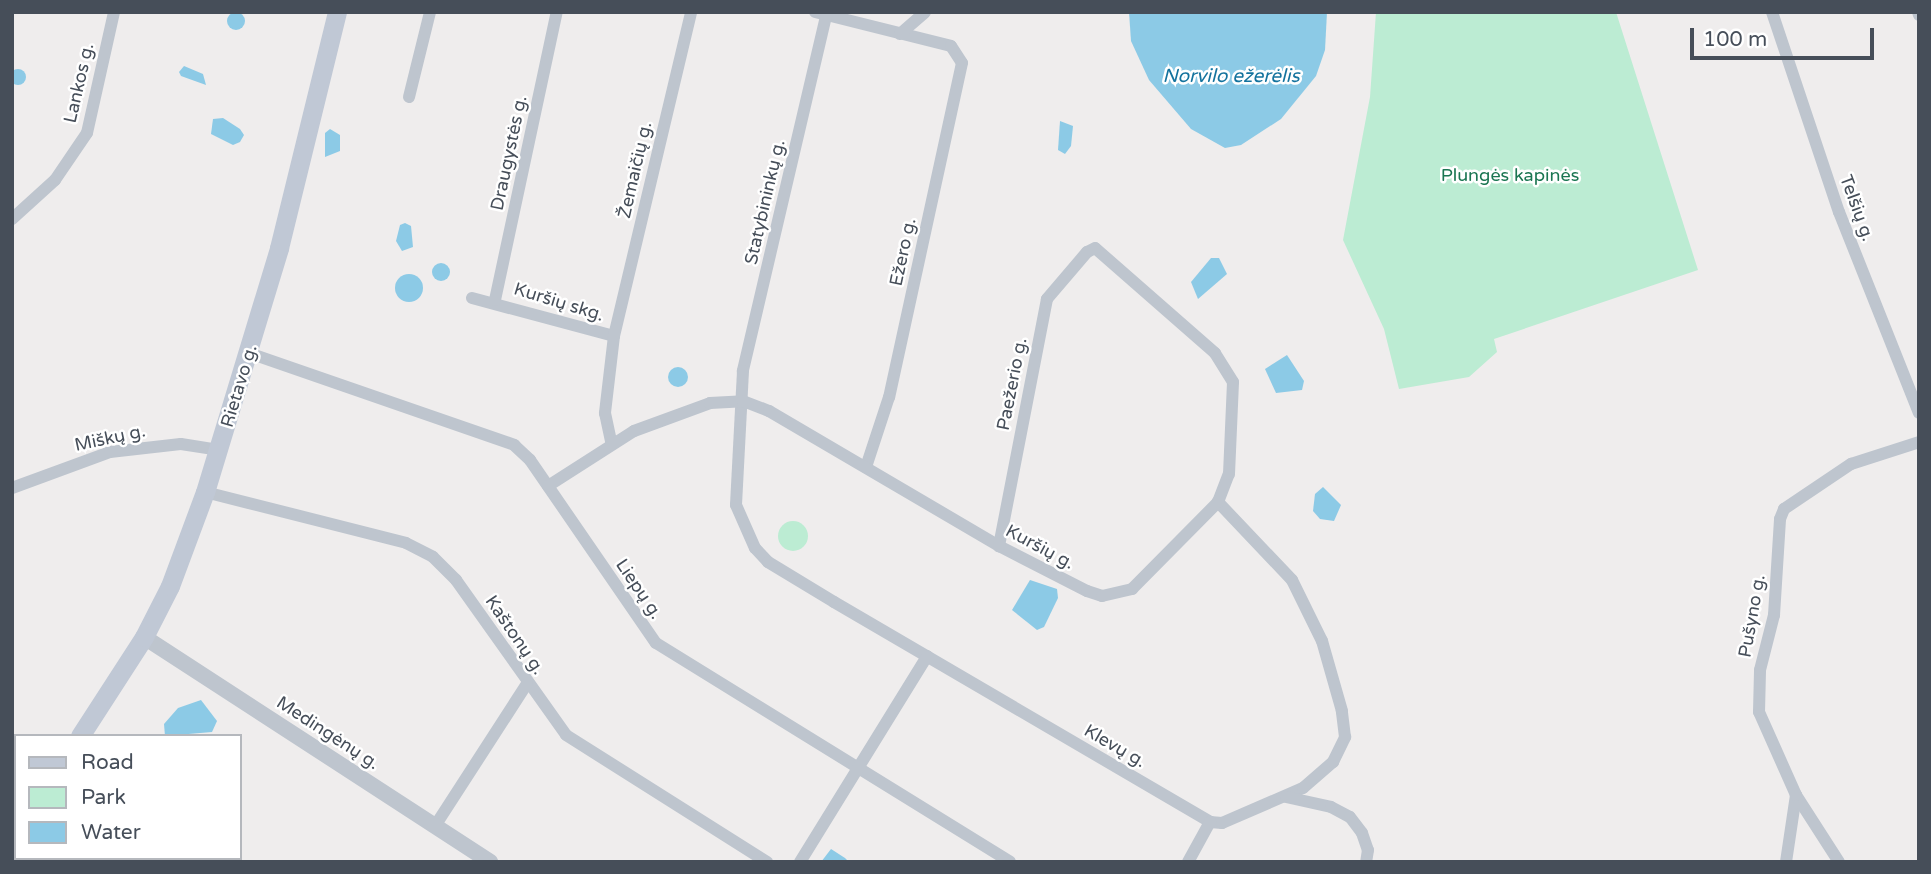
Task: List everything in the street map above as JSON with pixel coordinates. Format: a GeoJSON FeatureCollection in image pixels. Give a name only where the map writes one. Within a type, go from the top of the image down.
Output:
{"type":"FeatureCollection","features":[{"type":"Feature","properties":{"kind":"main road","name":"Rietavo g."},"geometry":{"type":"LineString","coordinates":[[81,734],[144,637],[170,586],[205,492],[249,353],[337,12]]}},
{"type":"Feature","properties":{"kind":"street","name":"Lankos g."},"geometry":{"type":"LineString","coordinates":[[12,219],[55,180],[86,133],[114,12]]}},
{"type":"Feature","properties":{"kind":"street"},"geometry":{"type":"LineString","coordinates":[[409,97],[430,12]]}},
{"type":"Feature","properties":{"kind":"street","name":"Draugystės g."},"geometry":{"type":"LineString","coordinates":[[495,300],[557,12]]}},
{"type":"Feature","properties":{"kind":"street","name":"Žemaičių g."},"geometry":{"type":"LineString","coordinates":[[614,336],[691,12]]}},
{"type":"Feature","properties":{"kind":"street"},"geometry":{"type":"LineString","coordinates":[[823,13],[900,34],[925,12]]}},
{"type":"Feature","properties":{"kind":"street","name":"Telšių g."},"geometry":{"type":"LineString","coordinates":[[1772,12],[1839,212],[1919,413]]}},
{"type":"Feature","properties":{"kind":"street","name":"Statybininkų g."},"geometry":{"type":"LineString","coordinates":[[743,401],[743,371],[823,13]]}},
{"type":"Feature","properties":{"kind":"street","name":"Ežero g."},"geometry":{"type":"LineString","coordinates":[[866,467],[889,397],[962,63],[951,46],[900,34]]}},
{"type":"Feature","properties":{"kind":"street","name":"Kuršių g."},"geometry":{"type":"LineString","coordinates":[[548,486],[611,442],[710,403],[743,401],[769,411],[999,546],[1087,591],[1117,595],[1132,589],[1219,502],[1229,474],[1233,382],[1215,353],[1095,248]]}},
{"type":"Feature","properties":{"kind":"street","name":"Paežerio g."},"geometry":{"type":"LineString","coordinates":[[999,546],[1047,299],[1087,252],[1095,248]]}},
{"type":"Feature","properties":{"kind":"street","name":"Kuršių skg."},"geometry":{"type":"LineString","coordinates":[[472,298],[495,300],[614,336],[605,413],[611,442]]}},
{"type":"Feature","properties":{"kind":"street","name":"Liepų g."},"geometry":{"type":"LineString","coordinates":[[249,353],[514,445],[548,486],[656,643],[1010,862]]}},
{"type":"Feature","properties":{"kind":"street","name":"Klevų g."},"geometry":{"type":"LineString","coordinates":[[743,401],[736,505],[755,548],[782,570],[1210,822]]}},
{"type":"Feature","properties":{"kind":"street","name":"Pušyno g."},"geometry":{"type":"LineString","coordinates":[[1839,862],[1796,795],[1758,702],[1774,615],[1780,519],[1784,509],[1851,464],[1919,442]]}},
{"type":"Feature","properties":{"kind":"street","name":"Miškų g."},"geometry":{"type":"LineString","coordinates":[[12,488],[110,452],[181,444],[219,450]]}},
{"type":"Feature","properties":{"kind":"street","name":"Kaštonų g."},"geometry":{"type":"LineString","coordinates":[[205,492],[406,543],[427,553],[456,580],[527,684],[578,745],[767,862]]}},
{"type":"Feature","properties":{"kind":"street"},"geometry":{"type":"LineString","coordinates":[[1188,862],[1210,822],[1237,819],[1286,797],[1321,774],[1340,751],[1345,737],[1342,711],[1322,641],[1287,570],[1219,502]]}},
{"type":"Feature","properties":{"kind":"street","name":"Medingėnų g."},"geometry":{"type":"LineString","coordinates":[[144,637],[489,862]]}},
{"type":"Feature","properties":{"kind":"street"},"geometry":{"type":"LineString","coordinates":[[800,862],[927,656]]}},
{"type":"Feature","properties":{"kind":"street"},"geometry":{"type":"LineString","coordinates":[[435,826],[527,684]]}},
{"type":"Feature","properties":{"kind":"street"},"geometry":{"type":"LineString","coordinates":[[1786,862],[1796,795]]}},
{"type":"Feature","properties":{"kind":"street"},"geometry":{"type":"LineString","coordinates":[[1286,797],[1331,807],[1350,817],[1362,833],[1368,850],[1366,862]]}},
{"type":"Feature","properties":{"kind":"green space","name":"Plungės kapinės"},"geometry":{"type":"Polygon","coordinates":[[[1376,12],[1616,12],[1698,270],[1494,339],[1497,352],[1469,377],[1399,389],[1384,329],[1343,240],[1370,97],[1376,12]]]}},
{"type":"Feature","properties":{"kind":"green space"},"geometry":{"type":"Polygon","coordinates":[[[793,521],[804,525],[808,536],[804,547],[793,551],[782,547],[778,536],[782,525],[793,521]]]}},
{"type":"Feature","properties":{"kind":"water"},"geometry":{"type":"Polygon","coordinates":[[[232,12],[240,12],[245,21],[243,28],[232,30],[227,25],[227,17],[232,12]]]}},
{"type":"Feature","properties":{"kind":"water","name":"Norvilo ežerėlis"},"geometry":{"type":"Polygon","coordinates":[[[1129,12],[1327,12],[1325,50],[1316,76],[1281,119],[1241,145],[1225,148],[1191,129],[1149,80],[1131,41],[1129,12]]]}},
{"type":"Feature","properties":{"kind":"water"},"geometry":{"type":"Polygon","coordinates":[[[184,66],[203,74],[206,85],[181,76],[179,72],[184,66]]]}},
{"type":"Feature","properties":{"kind":"water"},"geometry":{"type":"Polygon","coordinates":[[[15,69],[21,69],[26,77],[24,83],[15,85],[10,80],[10,74],[15,69]]]}},
{"type":"Feature","properties":{"kind":"water"},"geometry":{"type":"Polygon","coordinates":[[[223,118],[240,129],[244,135],[240,142],[233,145],[211,134],[213,119],[223,118]]]}},
{"type":"Feature","properties":{"kind":"water"},"geometry":{"type":"Polygon","coordinates":[[[1060,121],[1073,126],[1071,146],[1065,154],[1058,150],[1060,121]]]}},
{"type":"Feature","properties":{"kind":"water"},"geometry":{"type":"Polygon","coordinates":[[[330,129],[340,135],[340,151],[325,157],[325,133],[330,129]]]}},
{"type":"Feature","properties":{"kind":"water"},"geometry":{"type":"Polygon","coordinates":[[[405,223],[411,226],[413,247],[402,251],[396,241],[400,225],[405,223]]]}},
{"type":"Feature","properties":{"kind":"water"},"geometry":{"type":"Polygon","coordinates":[[[1211,258],[1219,258],[1227,274],[1198,299],[1191,282],[1211,258]]]}},
{"type":"Feature","properties":{"kind":"water"},"geometry":{"type":"Polygon","coordinates":[[[441,263],[447,266],[450,272],[447,278],[441,281],[435,278],[432,272],[435,266],[441,263]]]}},
{"type":"Feature","properties":{"kind":"water"},"geometry":{"type":"Polygon","coordinates":[[[409,274],[419,278],[423,288],[419,298],[409,302],[399,298],[395,288],[399,278],[409,274]]]}},
{"type":"Feature","properties":{"kind":"water"},"geometry":{"type":"Polygon","coordinates":[[[1287,355],[1304,381],[1302,390],[1276,393],[1265,369],[1287,355]]]}},
{"type":"Feature","properties":{"kind":"water"},"geometry":{"type":"Polygon","coordinates":[[[678,367],[685,370],[688,377],[685,384],[678,387],[671,384],[668,377],[671,370],[678,367]]]}},
{"type":"Feature","properties":{"kind":"water"},"geometry":{"type":"Polygon","coordinates":[[[1323,487],[1341,505],[1334,521],[1320,519],[1313,511],[1315,494],[1323,487]]]}},
{"type":"Feature","properties":{"kind":"water"},"geometry":{"type":"Polygon","coordinates":[[[1030,580],[1057,589],[1058,598],[1044,627],[1037,630],[1012,610],[1030,580]]]}},
{"type":"Feature","properties":{"kind":"water"},"geometry":{"type":"Polygon","coordinates":[[[201,700],[217,721],[212,732],[165,734],[164,724],[178,708],[201,700]]]}},
{"type":"Feature","properties":{"kind":"water"},"geometry":{"type":"Polygon","coordinates":[[[831,849],[845,858],[849,862],[821,862],[831,849]]]}}]}
